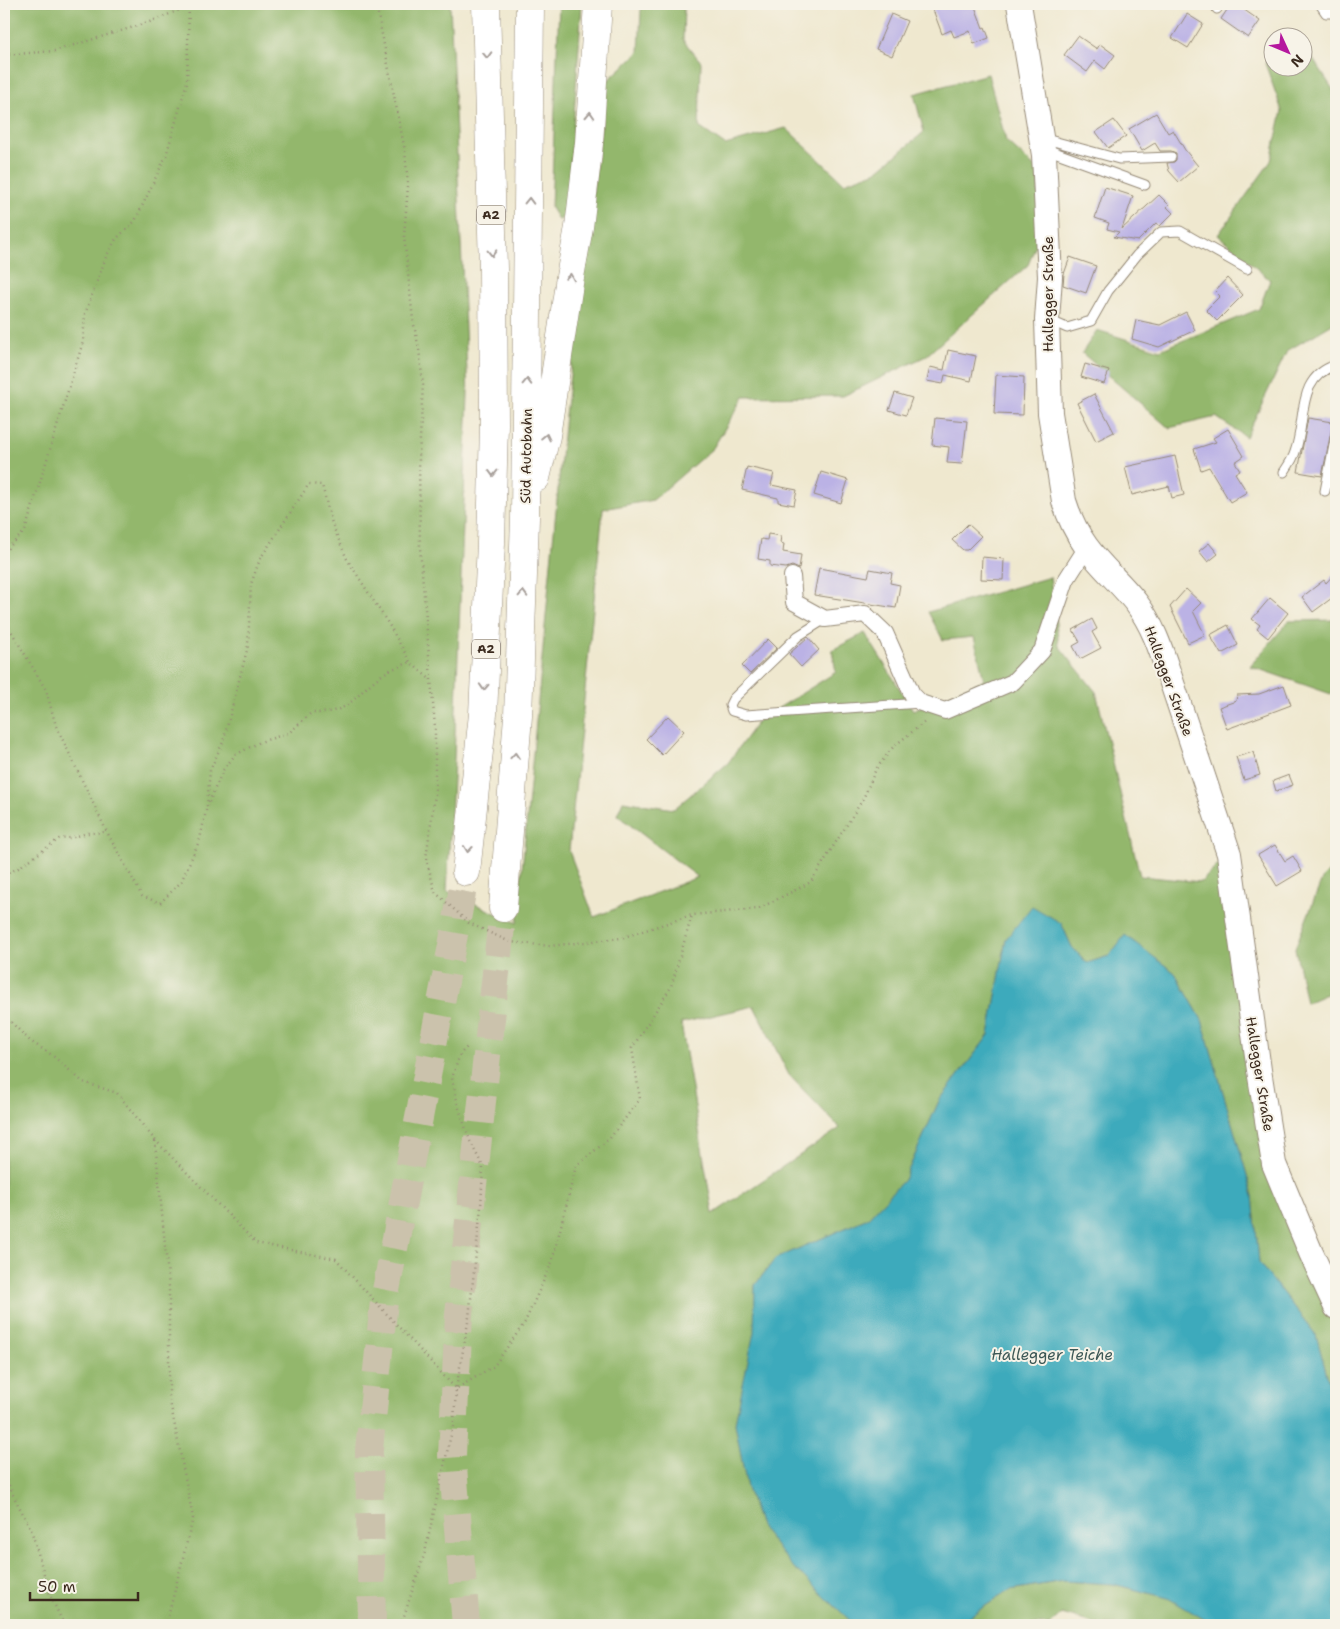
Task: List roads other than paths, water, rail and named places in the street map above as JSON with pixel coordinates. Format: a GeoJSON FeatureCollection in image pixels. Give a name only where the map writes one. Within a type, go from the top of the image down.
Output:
{"type":"FeatureCollection","features":[{"type":"Feature","properties":{"kind":"highway"},"geometry":{"type":"LineString","coordinates":[[525,518],[546,436],[579,226],[589,143],[598,4]]}},
{"type":"Feature","properties":{"kind":"highway","name":"A2"},"geometry":{"type":"LineString","coordinates":[[466,872],[483,714],[491,543],[494,424],[493,279],[485,5]]}},
{"type":"Feature","properties":{"kind":"highway","name":"Süd Autobahn"},"geometry":{"type":"LineString","coordinates":[[503,908],[518,716],[525,518],[532,9]]}},
{"type":"Feature","properties":{"kind":"main road","name":"Hallegger Straße"},"geometry":{"type":"LineString","coordinates":[[1019,4],[1042,142],[1050,277],[1047,320],[1050,413],[1061,488],[1068,514],[1087,547],[1137,604],[1157,641],[1229,854],[1274,1164],[1311,1253],[1335,1300]]}},
{"type":"Feature","properties":{"kind":"street"},"geometry":{"type":"LineString","coordinates":[[792,576],[794,602],[825,619],[865,614],[885,632],[912,694],[921,704],[945,711],[1013,682],[1042,651],[1066,580],[1087,547]]}},
{"type":"Feature","properties":{"kind":"lane"},"geometry":{"type":"LineString","coordinates":[[1320,4],[1326,13],[1336,13]]}},
{"type":"Feature","properties":{"kind":"lane"},"geometry":{"type":"LineString","coordinates":[[1042,142],[1119,159],[1171,157]]}},
{"type":"Feature","properties":{"kind":"lane"},"geometry":{"type":"LineString","coordinates":[[1042,142],[1145,185]]}},
{"type":"Feature","properties":{"kind":"lane"},"geometry":{"type":"LineString","coordinates":[[1047,320],[1067,328],[1091,321],[1108,291],[1137,255],[1161,232],[1180,231],[1247,269]]}},
{"type":"Feature","properties":{"kind":"lane"},"geometry":{"type":"LineString","coordinates":[[1284,472],[1295,452],[1306,394],[1315,377],[1336,365]]}},
{"type":"Feature","properties":{"kind":"lane"},"geometry":{"type":"LineString","coordinates":[[1325,490],[1336,435]]}},
{"type":"Feature","properties":{"kind":"lane"},"geometry":{"type":"LineString","coordinates":[[825,619],[798,636],[733,699],[730,706],[732,711],[746,715],[921,704]]}},
{"type":"Feature","properties":{"kind":"water","name":"Hallegger Teiche"},"geometry":{"type":"Polygon","coordinates":[[[1032,906],[1061,923],[1072,947],[1087,963],[1109,956],[1125,935],[1175,973],[1202,1020],[1253,1196],[1259,1263],[1316,1335],[1336,1409],[1336,1625],[1214,1625],[1168,1598],[1113,1584],[1063,1581],[1010,1590],[956,1625],[855,1625],[791,1565],[760,1526],[747,1488],[735,1423],[754,1332],[755,1285],[775,1259],[868,1218],[904,1180],[939,1101],[989,1035],[1006,939],[1032,906]]]}},
{"type":"Feature","properties":{"kind":"tunnel"},"geometry":{"type":"LineString","coordinates":[[372,1625],[369,1450],[384,1301],[466,872]]}},
{"type":"Feature","properties":{"kind":"tunnel"},"geometry":{"type":"LineString","coordinates":[[466,1625],[452,1455],[459,1314],[503,908]]}}]}
